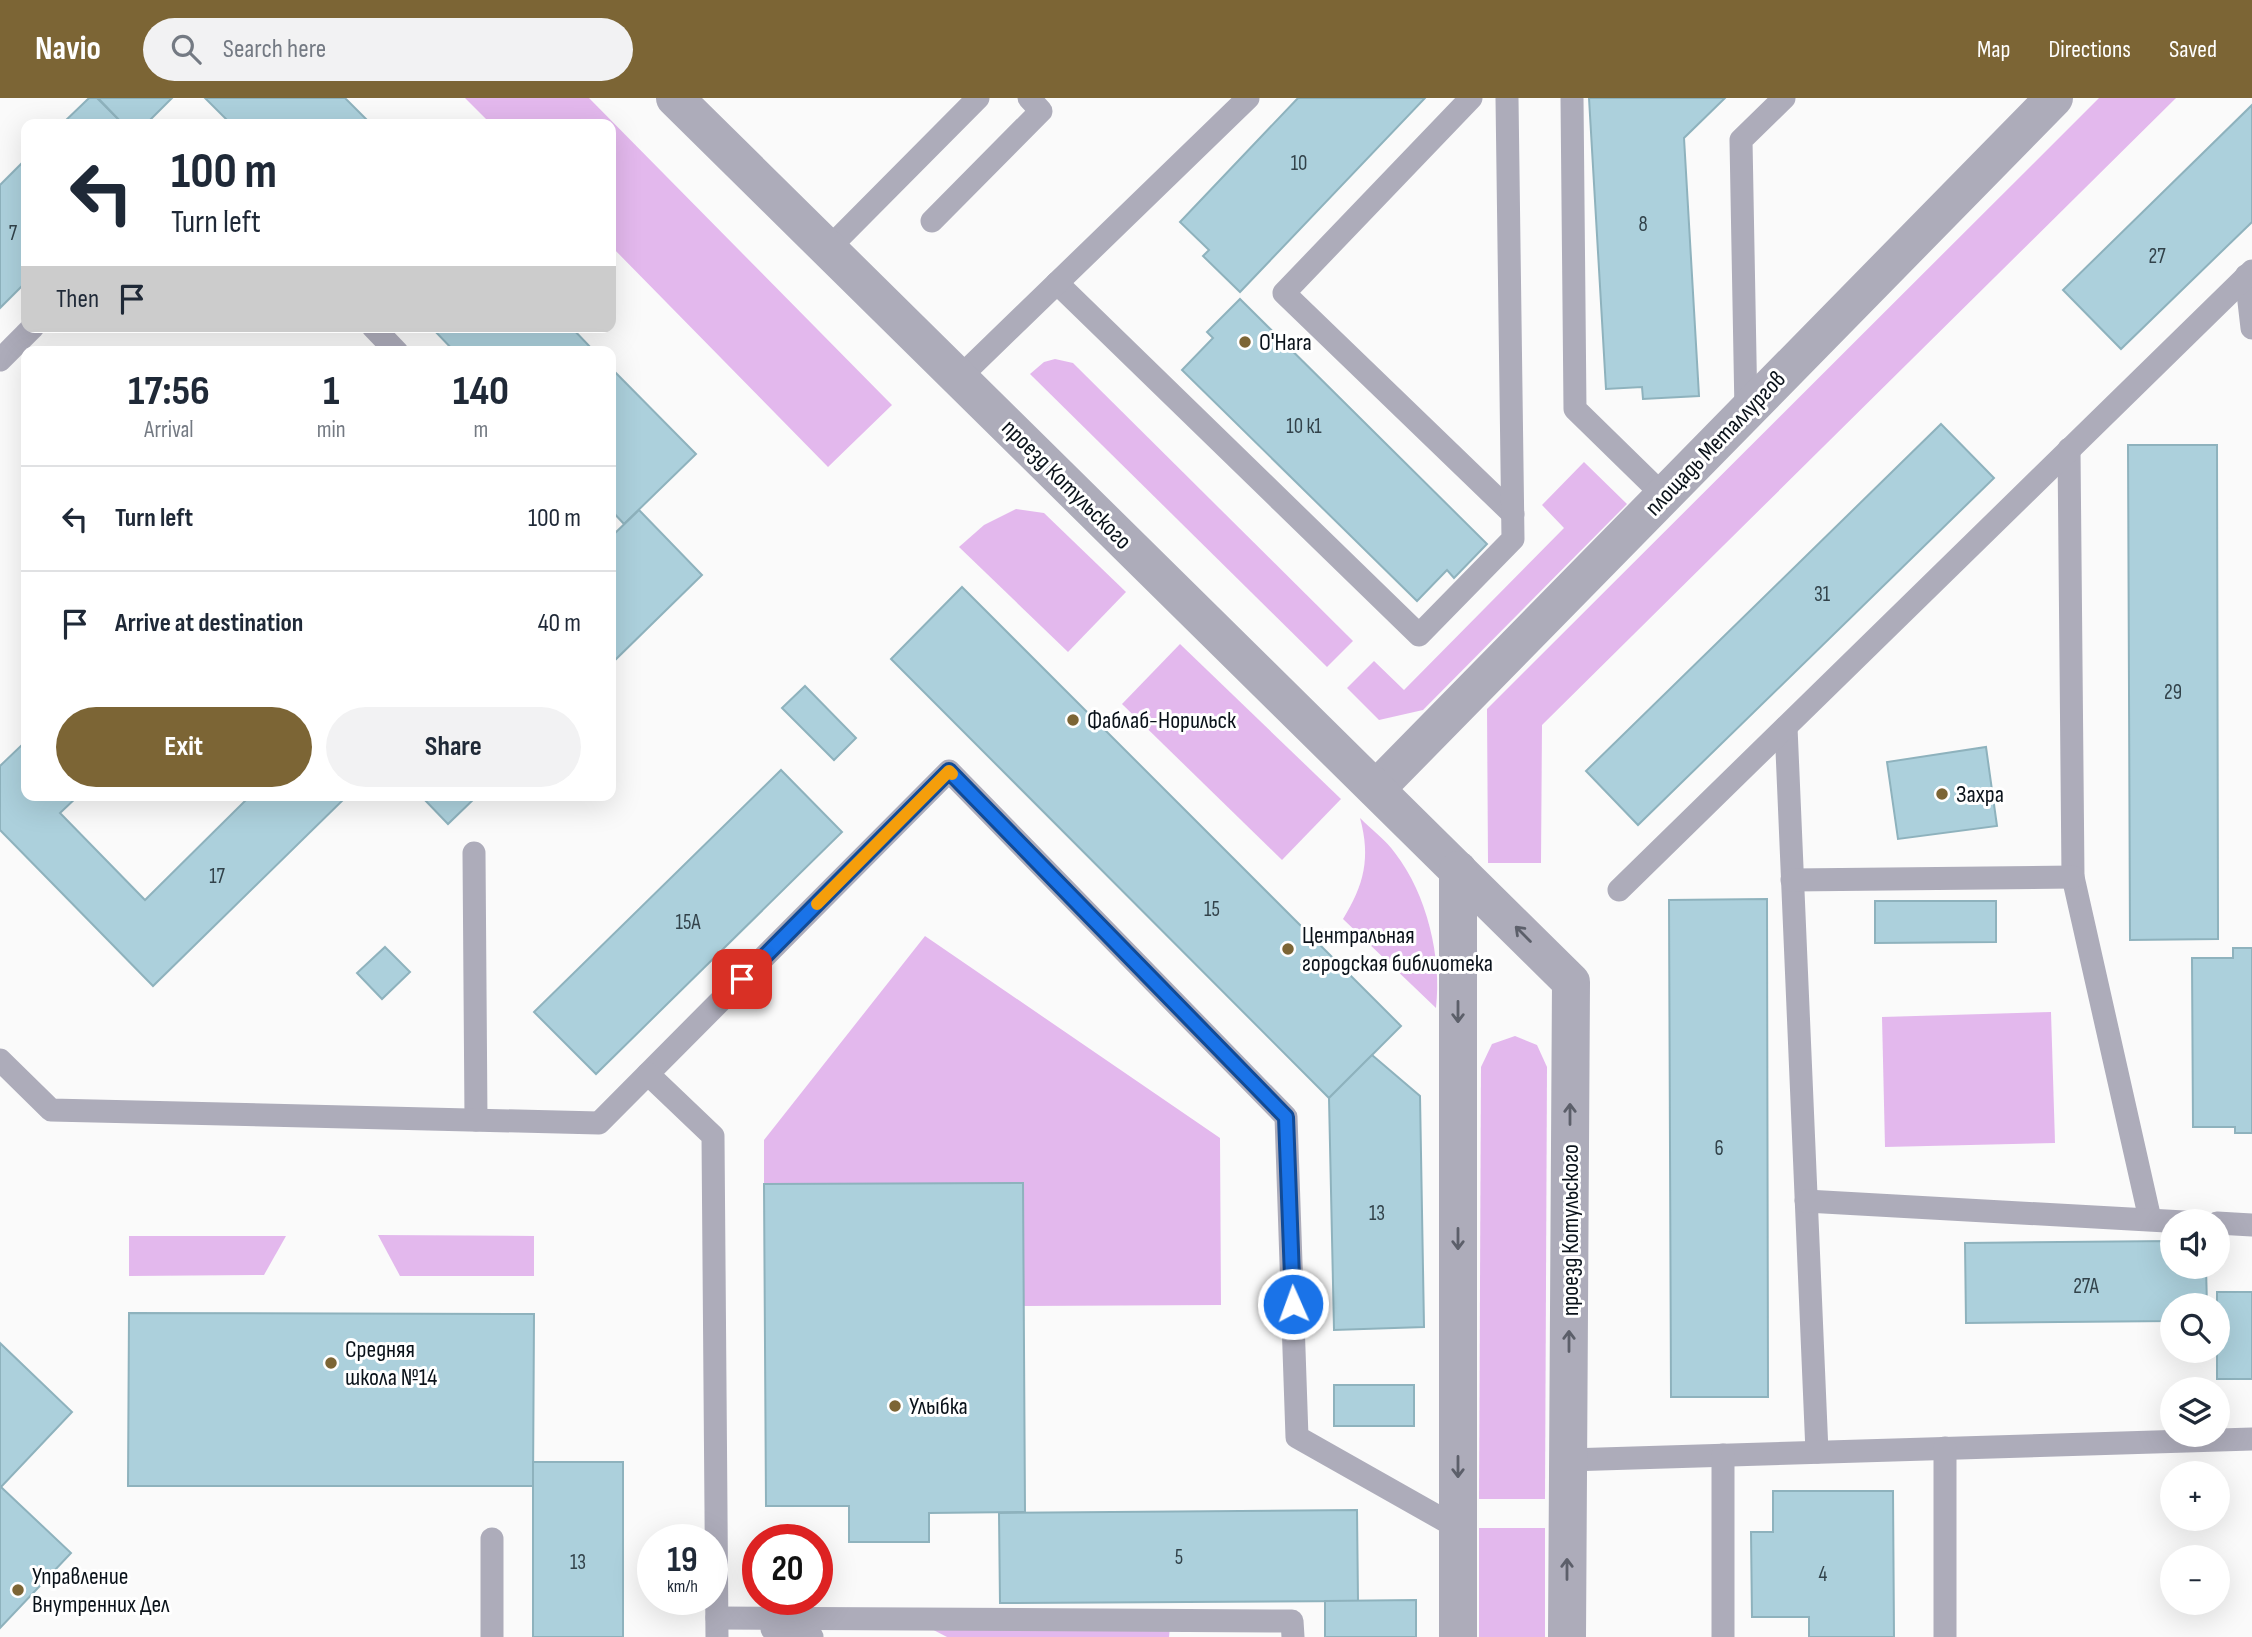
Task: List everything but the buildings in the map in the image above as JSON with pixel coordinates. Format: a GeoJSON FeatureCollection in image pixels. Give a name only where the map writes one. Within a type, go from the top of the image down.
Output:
{"type":"FeatureCollection","features":[{"type":"Feature","properties":{"kind":"street","name":"проезд Котульского"},"geometry":{"type":"LineString","coordinates":[[675,98],[1571,982],[1567,1637]]}},
{"type":"Feature","properties":{"kind":"street","name":"площадь Металлургов"},"geometry":{"type":"LineString","coordinates":[[1376,789],[2054,98]]}},
{"type":"Feature","properties":{"kind":"street"},"geometry":{"type":"LineString","coordinates":[[1458,870],[1458,1637]]}},
{"type":"Feature","properties":{"kind":"lane"},"geometry":{"type":"LineString","coordinates":[[828,249],[978,98]]}},
{"type":"Feature","properties":{"kind":"lane"},"geometry":{"type":"LineString","coordinates":[[932,220],[1041,111],[1029,98]]}},
{"type":"Feature","properties":{"kind":"lane"},"geometry":{"type":"LineString","coordinates":[[960,378],[1248,98]]}},
{"type":"Feature","properties":{"kind":"lane"},"geometry":{"type":"LineString","coordinates":[[1471,98],[1284,293],[1513,514]]}},
{"type":"Feature","properties":{"kind":"lane"},"geometry":{"type":"LineString","coordinates":[[1057,284],[1419,635],[1513,539],[1507,98]]}},
{"type":"Feature","properties":{"kind":"lane"},"geometry":{"type":"LineString","coordinates":[[1572,98],[1575,409],[1664,496]]}},
{"type":"Feature","properties":{"kind":"lane"},"geometry":{"type":"LineString","coordinates":[[1746,412],[1741,140],[1784,98]]}},
{"type":"Feature","properties":{"kind":"lane"},"geometry":{"type":"LineString","coordinates":[[2249,273],[2252,328]]}},
{"type":"Feature","properties":{"kind":"lane"},"geometry":{"type":"LineString","coordinates":[[1619,890],[2249,273]]}},
{"type":"Feature","properties":{"kind":"lane"},"geometry":{"type":"LineString","coordinates":[[0,360],[27,333]]}},
{"type":"Feature","properties":{"kind":"lane"},"geometry":{"type":"LineString","coordinates":[[379,333],[391,346]]}},
{"type":"Feature","properties":{"kind":"lane"},"geometry":{"type":"LineString","coordinates":[[2069,449],[2073,877],[2150,1219]]}},
{"type":"Feature","properties":{"kind":"lane"},"geometry":{"type":"LineString","coordinates":[[1786,727],[1817,1451]]}},
{"type":"Feature","properties":{"kind":"lane"},"geometry":{"type":"LineString","coordinates":[[0,1060],[51,1110],[599,1123],[949,771],[1286,1117],[1297,1437],[1458,1528]]}},
{"type":"Feature","properties":{"kind":"lane"},"geometry":{"type":"LineString","coordinates":[[474,853],[476,1120]]}},
{"type":"Feature","properties":{"kind":"lane"},"geometry":{"type":"LineString","coordinates":[[1792,880],[2073,877]]}},
{"type":"Feature","properties":{"kind":"lane"},"geometry":{"type":"LineString","coordinates":[[648,1074],[713,1136],[717,1628]]}},
{"type":"Feature","properties":{"kind":"lane"},"geometry":{"type":"LineString","coordinates":[[1806,1201],[2160,1220]]}},
{"type":"Feature","properties":{"kind":"lane"},"geometry":{"type":"LineString","coordinates":[[2230,1224],[2252,1226]]}},
{"type":"Feature","properties":{"kind":"lane"},"geometry":{"type":"LineString","coordinates":[[1568,1460],[2252,1439]]}},
{"type":"Feature","properties":{"kind":"lane"},"geometry":{"type":"LineString","coordinates":[[1945,1448],[1945,1637]]}},
{"type":"Feature","properties":{"kind":"lane"},"geometry":{"type":"LineString","coordinates":[[1723,1455],[1723,1637]]}},
{"type":"Feature","properties":{"kind":"lane"},"geometry":{"type":"LineString","coordinates":[[492,1539],[492,1637]]}},
{"type":"Feature","properties":{"kind":"lane"},"geometry":{"type":"LineString","coordinates":[[717,1628],[1292,1621],[1293,1637]]}},
{"type":"Feature","properties":{"kind":"lane"},"geometry":{"type":"LineString","coordinates":[[717,1628],[812,1637]]}},
{"type":"Feature","properties":{"kind":"shaded area"},"geometry":{"type":"Polygon","coordinates":[[[465,98],[589,98],[610,119],[486,119],[465,98]]]}},
{"type":"Feature","properties":{"kind":"shaded area"},"geometry":{"type":"Polygon","coordinates":[[[2099,98],[2176,98],[1542,725],[1541,863],[1488,863],[1487,709],[2099,98]]]}},
{"type":"Feature","properties":{"kind":"shaded area"},"geometry":{"type":"Polygon","coordinates":[[[616,125],[892,405],[828,467],[616,251],[616,125]]]}},
{"type":"Feature","properties":{"kind":"shaded area"},"geometry":{"type":"Polygon","coordinates":[[[1055,359],[1073,363],[1353,641],[1327,667],[1030,374],[1044,362],[1055,359]]]}},
{"type":"Feature","properties":{"kind":"shaded area"},"geometry":{"type":"Polygon","coordinates":[[[1584,462],[1627,504],[1423,710],[1379,720],[1347,688],[1374,661],[1404,690],[1564,528],[1542,505],[1584,462]]]}},
{"type":"Feature","properties":{"kind":"shaded area"},"geometry":{"type":"Polygon","coordinates":[[[1016,509],[1044,513],[1126,592],[1068,652],[959,547],[984,525],[1016,509]]]}},
{"type":"Feature","properties":{"kind":"shaded area"},"geometry":{"type":"Polygon","coordinates":[[[1180,644],[1341,799],[1282,860],[1122,704],[1180,644]]]}},
{"type":"Feature","properties":{"kind":"shaded area"},"geometry":{"type":"Polygon","coordinates":[[[1360,818],[1395,853],[1416,887],[1424,907],[1437,968],[1436,1008],[1343,919],[1364,871],[1365,846],[1360,818]]]}},
{"type":"Feature","properties":{"kind":"shaded area"},"geometry":{"type":"Polygon","coordinates":[[[925,936],[1220,1138],[1221,1305],[1024,1306],[1023,1183],[764,1184],[764,1140],[925,936]]]}},
{"type":"Feature","properties":{"kind":"shaded area"},"geometry":{"type":"Polygon","coordinates":[[[2051,1012],[2055,1143],[1885,1147],[1882,1017],[2051,1012]]]}},
{"type":"Feature","properties":{"kind":"shaded area"},"geometry":{"type":"Polygon","coordinates":[[[1515,1036],[1537,1045],[1547,1067],[1545,1499],[1479,1499],[1481,1067],[1492,1044],[1515,1036]]]}},
{"type":"Feature","properties":{"kind":"shaded area"},"geometry":{"type":"Polygon","coordinates":[[[378,1235],[534,1236],[534,1276],[400,1276],[378,1235]]]}},
{"type":"Feature","properties":{"kind":"shaded area"},"geometry":{"type":"Polygon","coordinates":[[[129,1236],[286,1236],[264,1275],[129,1276],[129,1236]]]}},
{"type":"Feature","properties":{"kind":"shaded area"},"geometry":{"type":"Polygon","coordinates":[[[1479,1528],[1545,1528],[1545,1637],[1479,1637],[1479,1528]]]}},
{"type":"Feature","properties":{"kind":"shaded area"},"geometry":{"type":"Polygon","coordinates":[[[922,1624],[1170,1627],[1169,1637],[947,1637],[922,1624]]]}},
{"type":"Feature","properties":{"kind":"slow traffic"},"geometry":{"type":"LineString","coordinates":[[817,904],[949,771],[952,774]]}},
{"type":"Feature","properties":{"kind":"place","name":"O'Hara"},"geometry":{"type":"Point","coordinates":[1245,342]}},
{"type":"Feature","properties":{"kind":"place","name":"Фаблаб-Норильск"},"geometry":{"type":"Point","coordinates":[1073,720]}},
{"type":"Feature","properties":{"kind":"place","name":"Захра"},"geometry":{"type":"Point","coordinates":[1942,794]}},
{"type":"Feature","properties":{"kind":"place","name":"Центральная городская библиотека"},"geometry":{"type":"Point","coordinates":[1288,949]}},
{"type":"Feature","properties":{"kind":"place","name":"Средняя школа №14"},"geometry":{"type":"Point","coordinates":[331,1363]}},
{"type":"Feature","properties":{"kind":"place","name":"Улыбка"},"geometry":{"type":"Point","coordinates":[895,1406]}},
{"type":"Feature","properties":{"kind":"place","name":"Управление Внутренних Дел"},"geometry":{"type":"Point","coordinates":[18,1590]}},
{"type":"Feature","properties":{"kind":"route"},"geometry":{"type":"LineString","coordinates":[[742,979],[949,771],[1286,1117],[1293,1304]]}}]}
